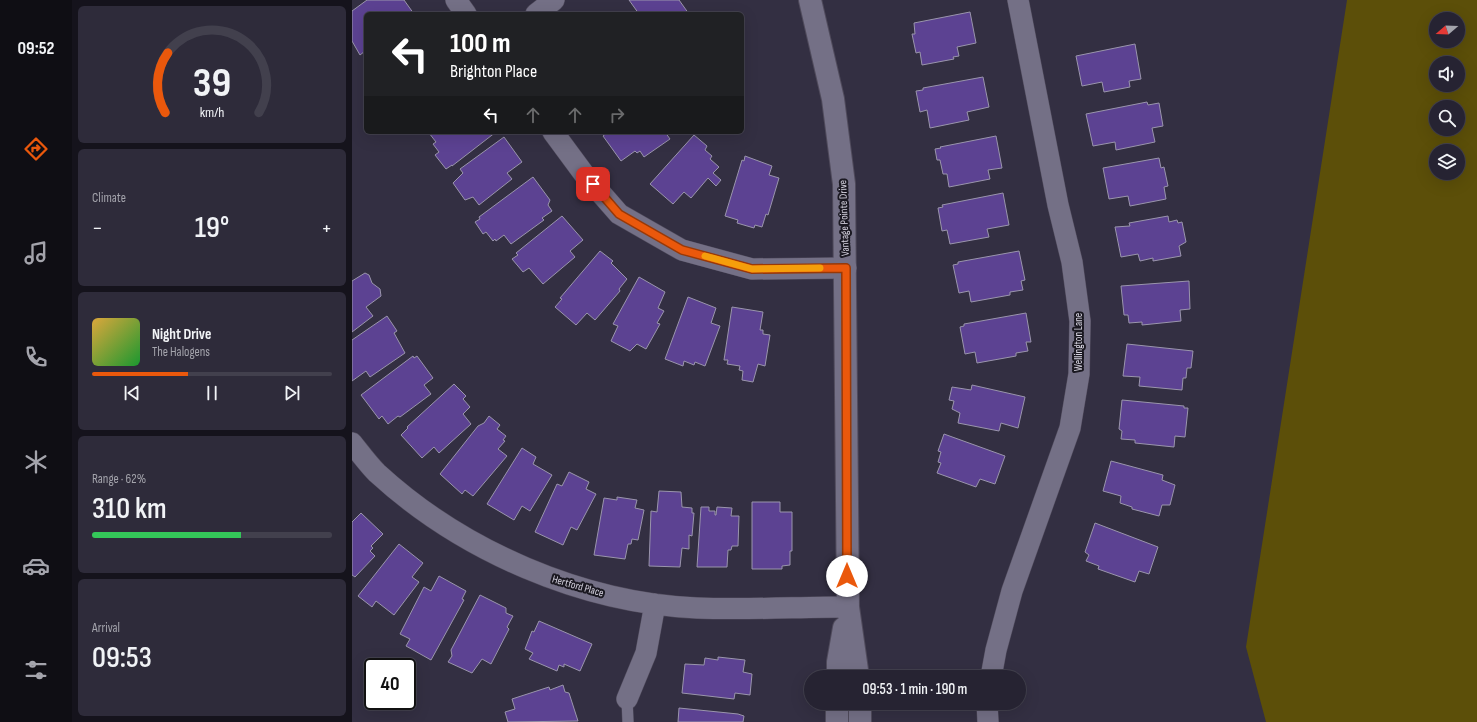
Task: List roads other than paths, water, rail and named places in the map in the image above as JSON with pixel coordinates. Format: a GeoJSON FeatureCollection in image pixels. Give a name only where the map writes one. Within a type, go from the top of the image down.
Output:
{"type":"FeatureCollection","features":[{"type":"Feature","properties":{"kind":"street"},"geometry":{"type":"LineString","coordinates":[[456,0],[465,12]]}},
{"type":"Feature","properties":{"kind":"street"},"geometry":{"type":"LineString","coordinates":[[539,12],[554,0]]}},
{"type":"Feature","properties":{"kind":"street","name":"Vantage Pointe Drive"},"geometry":{"type":"LineString","coordinates":[[810,0],[833,99],[844,184],[846,268],[848,607],[857,670]]}},
{"type":"Feature","properties":{"kind":"street","name":"Wellington Lane"},"geometry":{"type":"LineString","coordinates":[[992,670],[996,650],[1012,591],[1070,428],[1079,374],[1080,321],[1072,262],[1058,205],[1018,0]]}},
{"type":"Feature","properties":{"kind":"street"},"geometry":{"type":"LineString","coordinates":[[554,134],[584,174],[619,214],[682,250],[752,269],[846,268]]}},
{"type":"Feature","properties":{"kind":"street","name":"Hertford Place"},"geometry":{"type":"LineString","coordinates":[[352,443],[377,472],[416,504],[459,533],[504,559],[552,579],[600,593],[655,604],[696,608],[848,607]]}},
{"type":"Feature","properties":{"kind":"street"},"geometry":{"type":"LineString","coordinates":[[627,699],[646,653],[655,604]]}},
{"type":"Feature","properties":{"kind":"street","name":"Vantage Pointe Drive"},"geometry":{"type":"LineString","coordinates":[[838,670],[838,662],[848,607]]}},
{"type":"Feature","properties":{"kind":"street"},"geometry":{"type":"LineString","coordinates":[[837,710],[837,722]]}},
{"type":"Feature","properties":{"kind":"street"},"geometry":{"type":"LineString","coordinates":[[860,710],[860,722]]}},
{"type":"Feature","properties":{"kind":"street"},"geometry":{"type":"LineString","coordinates":[[987,710],[988,722]]}},
{"type":"Feature","properties":{"kind":"lane"},"geometry":{"type":"LineString","coordinates":[[627,699],[628,722]]}}]}
